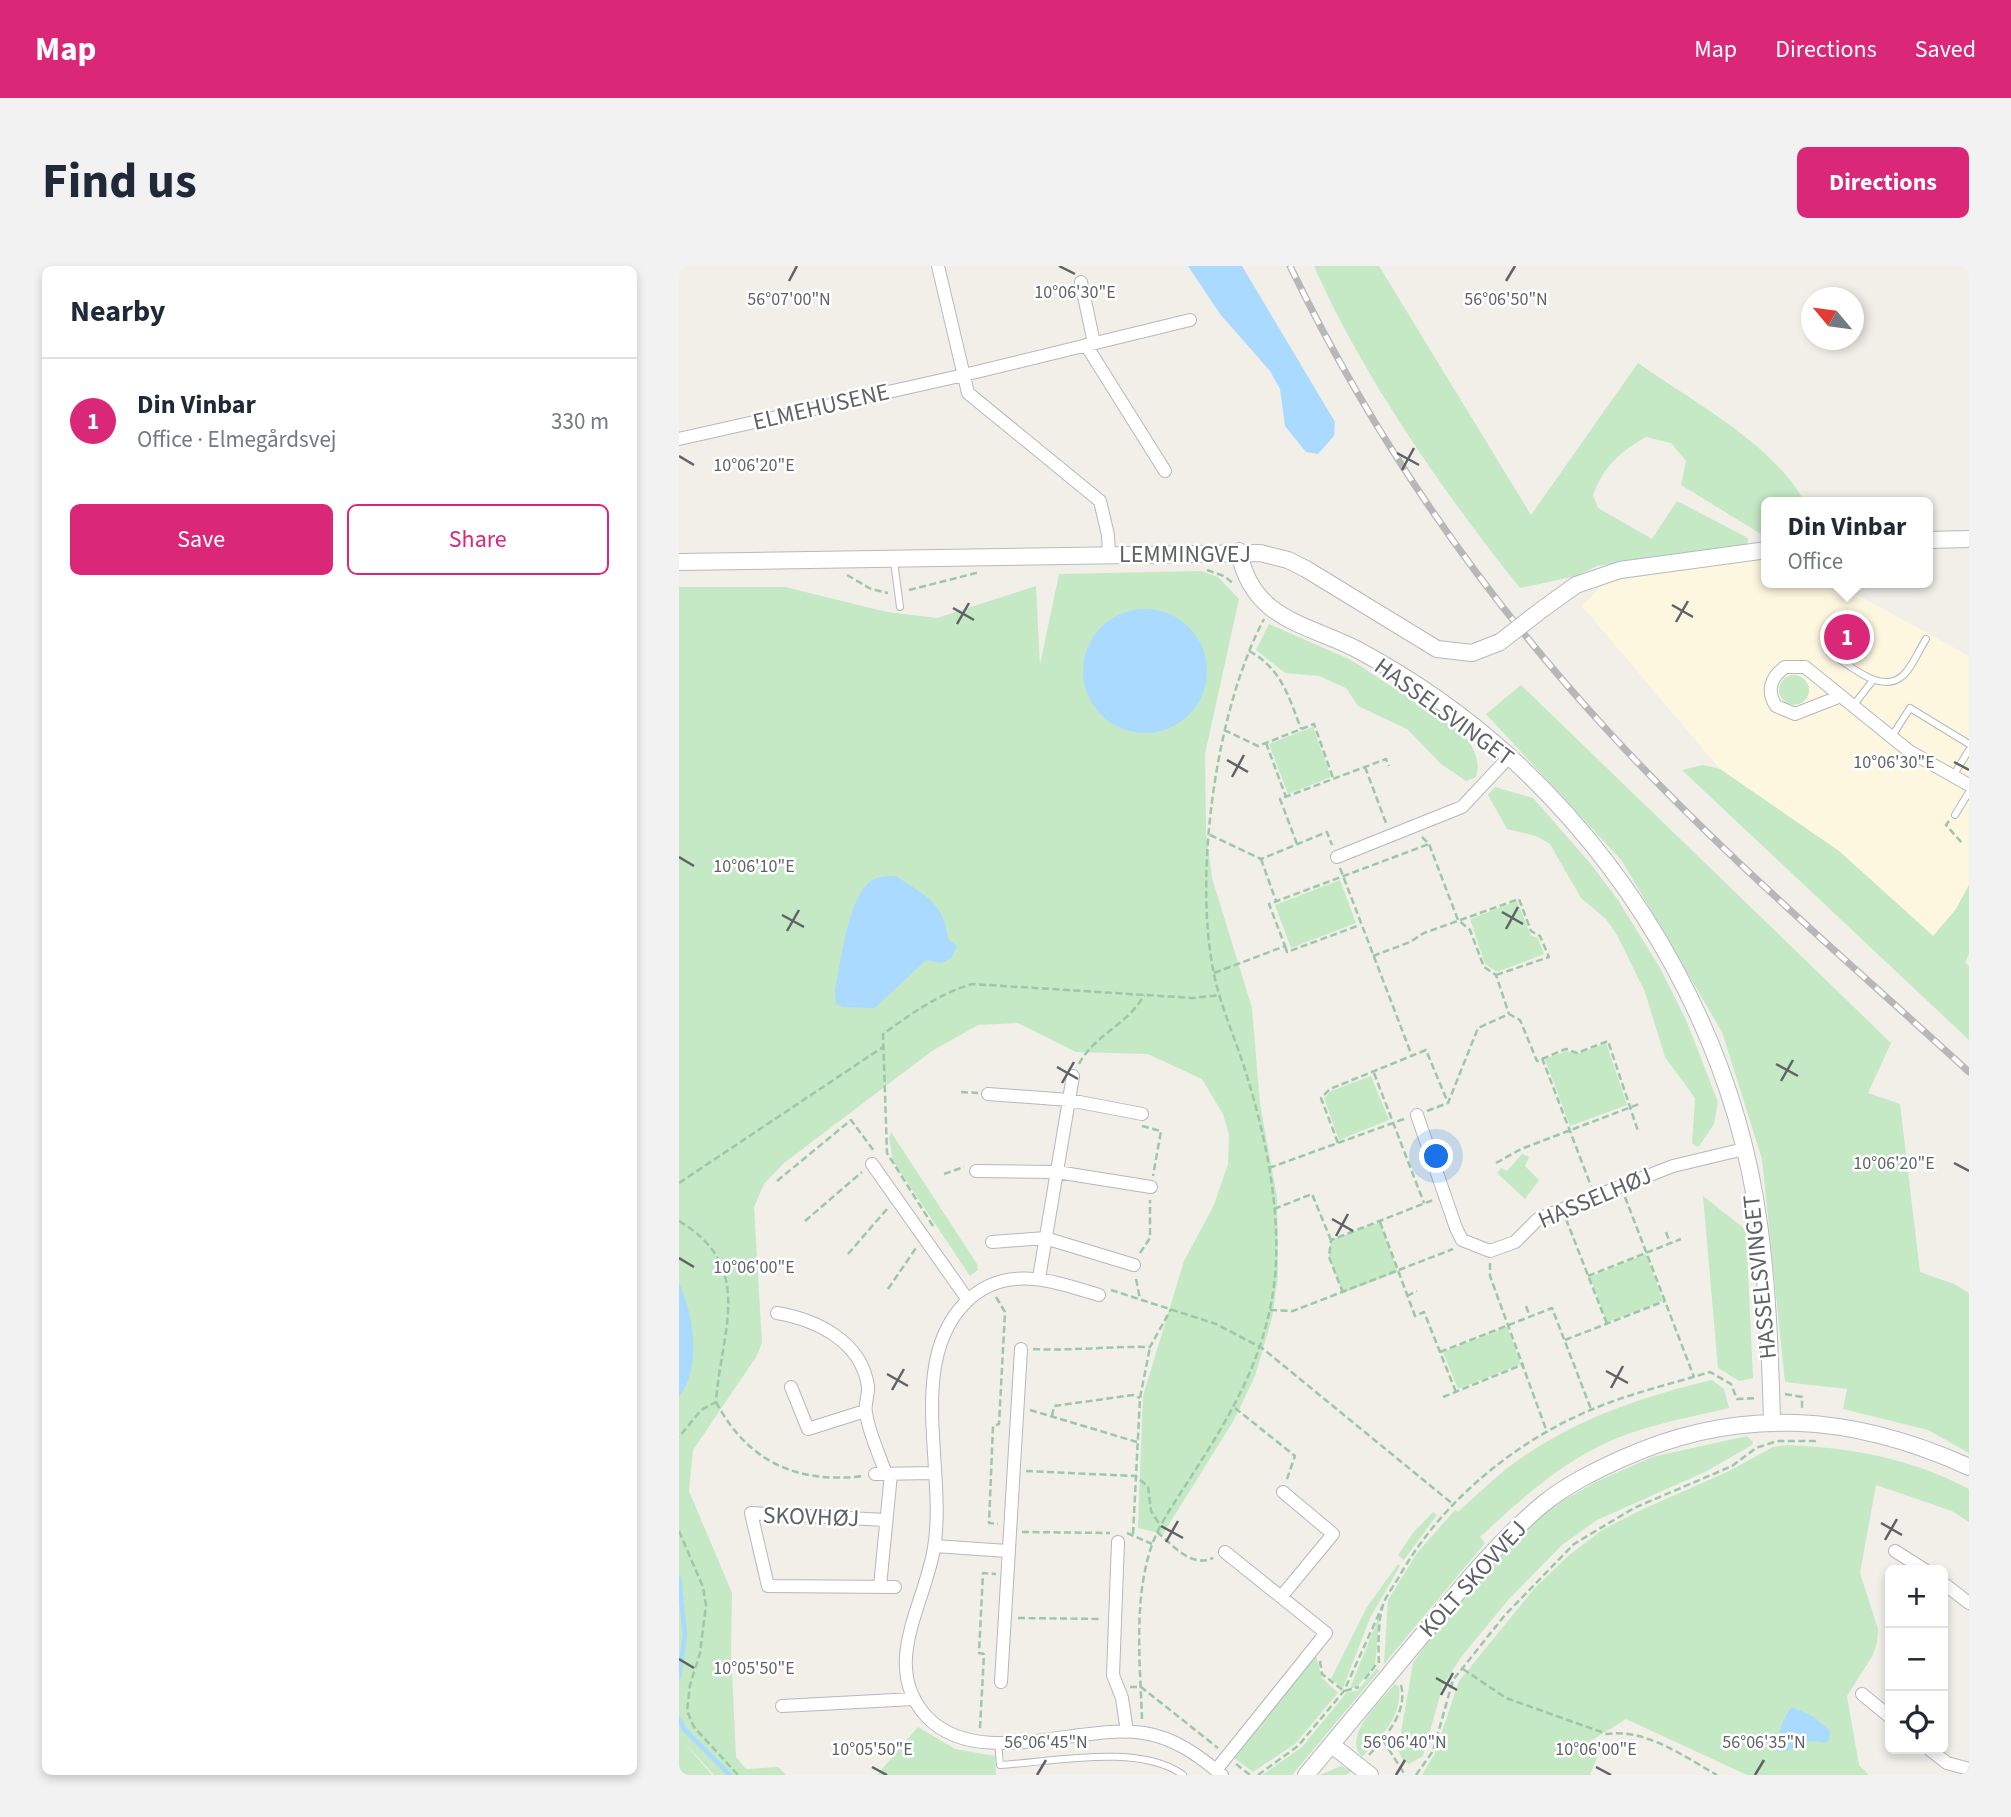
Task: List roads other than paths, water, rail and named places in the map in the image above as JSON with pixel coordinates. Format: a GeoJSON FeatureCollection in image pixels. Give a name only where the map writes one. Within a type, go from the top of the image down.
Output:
{"type":"FeatureCollection","features":[{"type":"Feature","properties":{"kind":"street"},"geometry":{"type":"LineString","coordinates":[[938,266],[968,393],[1100,501],[1108,536],[1109,555]]}},
{"type":"Feature","properties":{"kind":"street"},"geometry":{"type":"LineString","coordinates":[[1081,282],[1090,344],[1165,471]]}},
{"type":"Feature","properties":{"kind":"street","name":"ELMEHUSENE"},"geometry":{"type":"LineString","coordinates":[[679,439],[964,375],[1189,320]]}},
{"type":"Feature","properties":{"kind":"street"},"geometry":{"type":"LineString","coordinates":[[1933,540],[1969,539]]}},
{"type":"Feature","properties":{"kind":"street","name":"LEMMINGVEJ"},"geometry":{"type":"LineString","coordinates":[[679,562],[1239,551],[1289,560],[1437,649],[1472,653],[1500,642],[1576,586],[1621,570],[1761,551]]}},
{"type":"Feature","properties":{"kind":"street","name":"HASSELSVINGET"},"geometry":{"type":"LineString","coordinates":[[1239,551],[1245,575],[1252,588],[1271,607],[1396,672],[1470,724],[1509,757],[1582,832],[1656,935],[1710,1042],[1744,1149],[1759,1224],[1772,1420]]}},
{"type":"Feature","properties":{"kind":"street"},"geometry":{"type":"LineString","coordinates":[[1841,696],[1795,714],[1776,706],[1770,688],[1779,671],[1797,665],[1810,671],[1841,696],[1892,738],[1968,784]]}},
{"type":"Feature","properties":{"kind":"street"},"geometry":{"type":"LineString","coordinates":[[1337,857],[1462,807],[1509,757]]}},
{"type":"Feature","properties":{"kind":"street"},"geometry":{"type":"LineString","coordinates":[[1039,1278],[1073,1076]]}},
{"type":"Feature","properties":{"kind":"street"},"geometry":{"type":"LineString","coordinates":[[988,1094],[1069,1100],[1142,1115]]}},
{"type":"Feature","properties":{"kind":"street","name":"HASSELHØJ"},"geometry":{"type":"LineString","coordinates":[[1417,1115],[1462,1240],[1490,1251],[1515,1242],[1538,1219],[1562,1209],[1673,1166],[1744,1149]]}},
{"type":"Feature","properties":{"kind":"street"},"geometry":{"type":"LineString","coordinates":[[875,1161],[898,1202],[968,1300]]}},
{"type":"Feature","properties":{"kind":"street"},"geometry":{"type":"LineString","coordinates":[[976,1171],[1057,1172],[1151,1187]]}},
{"type":"Feature","properties":{"kind":"street"},"geometry":{"type":"LineString","coordinates":[[992,1242],[1045,1238],[1134,1265]]}},
{"type":"Feature","properties":{"kind":"street"},"geometry":{"type":"LineString","coordinates":[[1102,1292],[1039,1278],[1004,1280],[989,1285],[953,1315],[938,1347],[934,1473],[935,1546],[905,1647],[904,1668],[914,1699],[940,1728],[964,1739],[998,1742],[1143,1733],[1190,1749],[1219,1772],[1227,1756],[1326,1633],[1225,1552]]}},
{"type":"Feature","properties":{"kind":"street","name":"SKOVHØJ"},"geometry":{"type":"LineString","coordinates":[[777,1313],[797,1317],[823,1328],[845,1342],[857,1358],[868,1387],[865,1411],[884,1474],[886,1520],[880,1586]]}},
{"type":"Feature","properties":{"kind":"street"},"geometry":{"type":"LineString","coordinates":[[1001,1682],[1008,1528],[1021,1349]]}},
{"type":"Feature","properties":{"kind":"street"},"geometry":{"type":"LineString","coordinates":[[791,1387],[808,1429],[865,1411]]}},
{"type":"Feature","properties":{"kind":"street","name":"KOLT SKOVVEJ"},"geometry":{"type":"LineString","coordinates":[[1306,1775],[1493,1550],[1546,1502],[1594,1472],[1646,1447],[1711,1427],[1772,1420],[1864,1430],[1927,1448],[1969,1467]]}},
{"type":"Feature","properties":{"kind":"street"},"geometry":{"type":"LineString","coordinates":[[884,1474],[934,1473]]}},
{"type":"Feature","properties":{"kind":"street"},"geometry":{"type":"LineString","coordinates":[[1281,1597],[1333,1534],[1283,1492]]}},
{"type":"Feature","properties":{"kind":"street","name":"SKOVHØJ"},"geometry":{"type":"LineString","coordinates":[[886,1520],[751,1513],[768,1586],[895,1587]]}},
{"type":"Feature","properties":{"kind":"street"},"geometry":{"type":"LineString","coordinates":[[1118,1536],[1113,1675],[1122,1698],[1127,1732]]}},
{"type":"Feature","properties":{"kind":"street"},"geometry":{"type":"LineString","coordinates":[[935,1546],[1007,1551]]}},
{"type":"Feature","properties":{"kind":"street"},"geometry":{"type":"LineString","coordinates":[[1895,1551],[1917,1565]]}},
{"type":"Feature","properties":{"kind":"street"},"geometry":{"type":"LineString","coordinates":[[1948,1587],[1969,1604]]}},
{"type":"Feature","properties":{"kind":"street"},"geometry":{"type":"LineString","coordinates":[[1862,1694],[1885,1713]]}},
{"type":"Feature","properties":{"kind":"street"},"geometry":{"type":"LineString","coordinates":[[782,1706],[914,1699]]}},
{"type":"Feature","properties":{"kind":"street"},"geometry":{"type":"LineString","coordinates":[[1332,1745],[1370,1775]]}},
{"type":"Feature","properties":{"kind":"street"},"geometry":{"type":"LineString","coordinates":[[1935,1754],[1947,1763],[1969,1769]]}},
{"type":"Feature","properties":{"kind":"lane"},"geometry":{"type":"LineString","coordinates":[[894,559],[900,607]]}},
{"type":"Feature","properties":{"kind":"lane"},"geometry":{"type":"LineString","coordinates":[[1830,653],[1873,680],[1886,683],[1902,677],[1926,639]]}},
{"type":"Feature","properties":{"kind":"lane"},"geometry":{"type":"LineString","coordinates":[[1853,706],[1873,680]]}},
{"type":"Feature","properties":{"kind":"lane"},"geometry":{"type":"LineString","coordinates":[[1892,738],[1910,708],[1969,744]]}},
{"type":"Feature","properties":{"kind":"lane"},"geometry":{"type":"LineString","coordinates":[[1952,776],[1969,750]]}},
{"type":"Feature","properties":{"kind":"lane"},"geometry":{"type":"LineString","coordinates":[[1955,815],[1968,784]]}},
{"type":"Feature","properties":{"kind":"lane"},"geometry":{"type":"LineString","coordinates":[[998,1742],[1000,1765],[1117,1758],[1145,1759],[1163,1764],[1183,1775]]}},
{"type":"Feature","properties":{"kind":"water"},"geometry":{"type":"Polygon","coordinates":[[[1188,266],[1242,266],[1335,422],[1334,436],[1318,454],[1306,452],[1285,426],[1280,389],[1270,371],[1220,314],[1188,266]]]}},
{"type":"Feature","properties":{"kind":"water"},"geometry":{"type":"Polygon","coordinates":[[[1145,609],[1169,613],[1189,627],[1203,647],[1207,671],[1203,695],[1189,715],[1169,729],[1145,733],[1121,729],[1101,715],[1087,695],[1083,671],[1087,647],[1101,627],[1121,613],[1145,609]]]}},
{"type":"Feature","properties":{"kind":"water"},"geometry":{"type":"Polygon","coordinates":[[[896,876],[931,901],[942,916],[948,939],[957,946],[951,958],[942,963],[926,960],[875,1008],[844,1007],[836,1004],[835,991],[843,947],[858,898],[874,879],[896,876]]]}},
{"type":"Feature","properties":{"kind":"water"},"geometry":{"type":"Polygon","coordinates":[[[679,1283],[692,1325],[693,1356],[691,1371],[679,1397],[679,1283]]]}},
{"type":"Feature","properties":{"kind":"water"},"geometry":{"type":"Polygon","coordinates":[[[1792,1707],[1814,1717],[1830,1731],[1829,1740],[1825,1743],[1803,1743],[1789,1750],[1777,1751],[1781,1728],[1792,1707]]]}},
{"type":"Feature","properties":{"kind":"waterway"},"geometry":{"type":"LineString","coordinates":[[679,1578],[685,1634],[679,1677]]}},
{"type":"Feature","properties":{"kind":"waterway"},"geometry":{"type":"LineString","coordinates":[[679,1719],[684,1729],[730,1775]]}},
{"type":"Feature","properties":{"kind":"railway"},"geometry":{"type":"LineString","coordinates":[[1290,266],[1356,391],[1393,451],[1473,568],[1561,678],[1608,731],[1695,820],[1969,1072]]}},
{"type":"Feature","properties":{"kind":"place","name":"Din Vinbar"},"geometry":{"type":"Point","coordinates":[1847,637]}}]}
